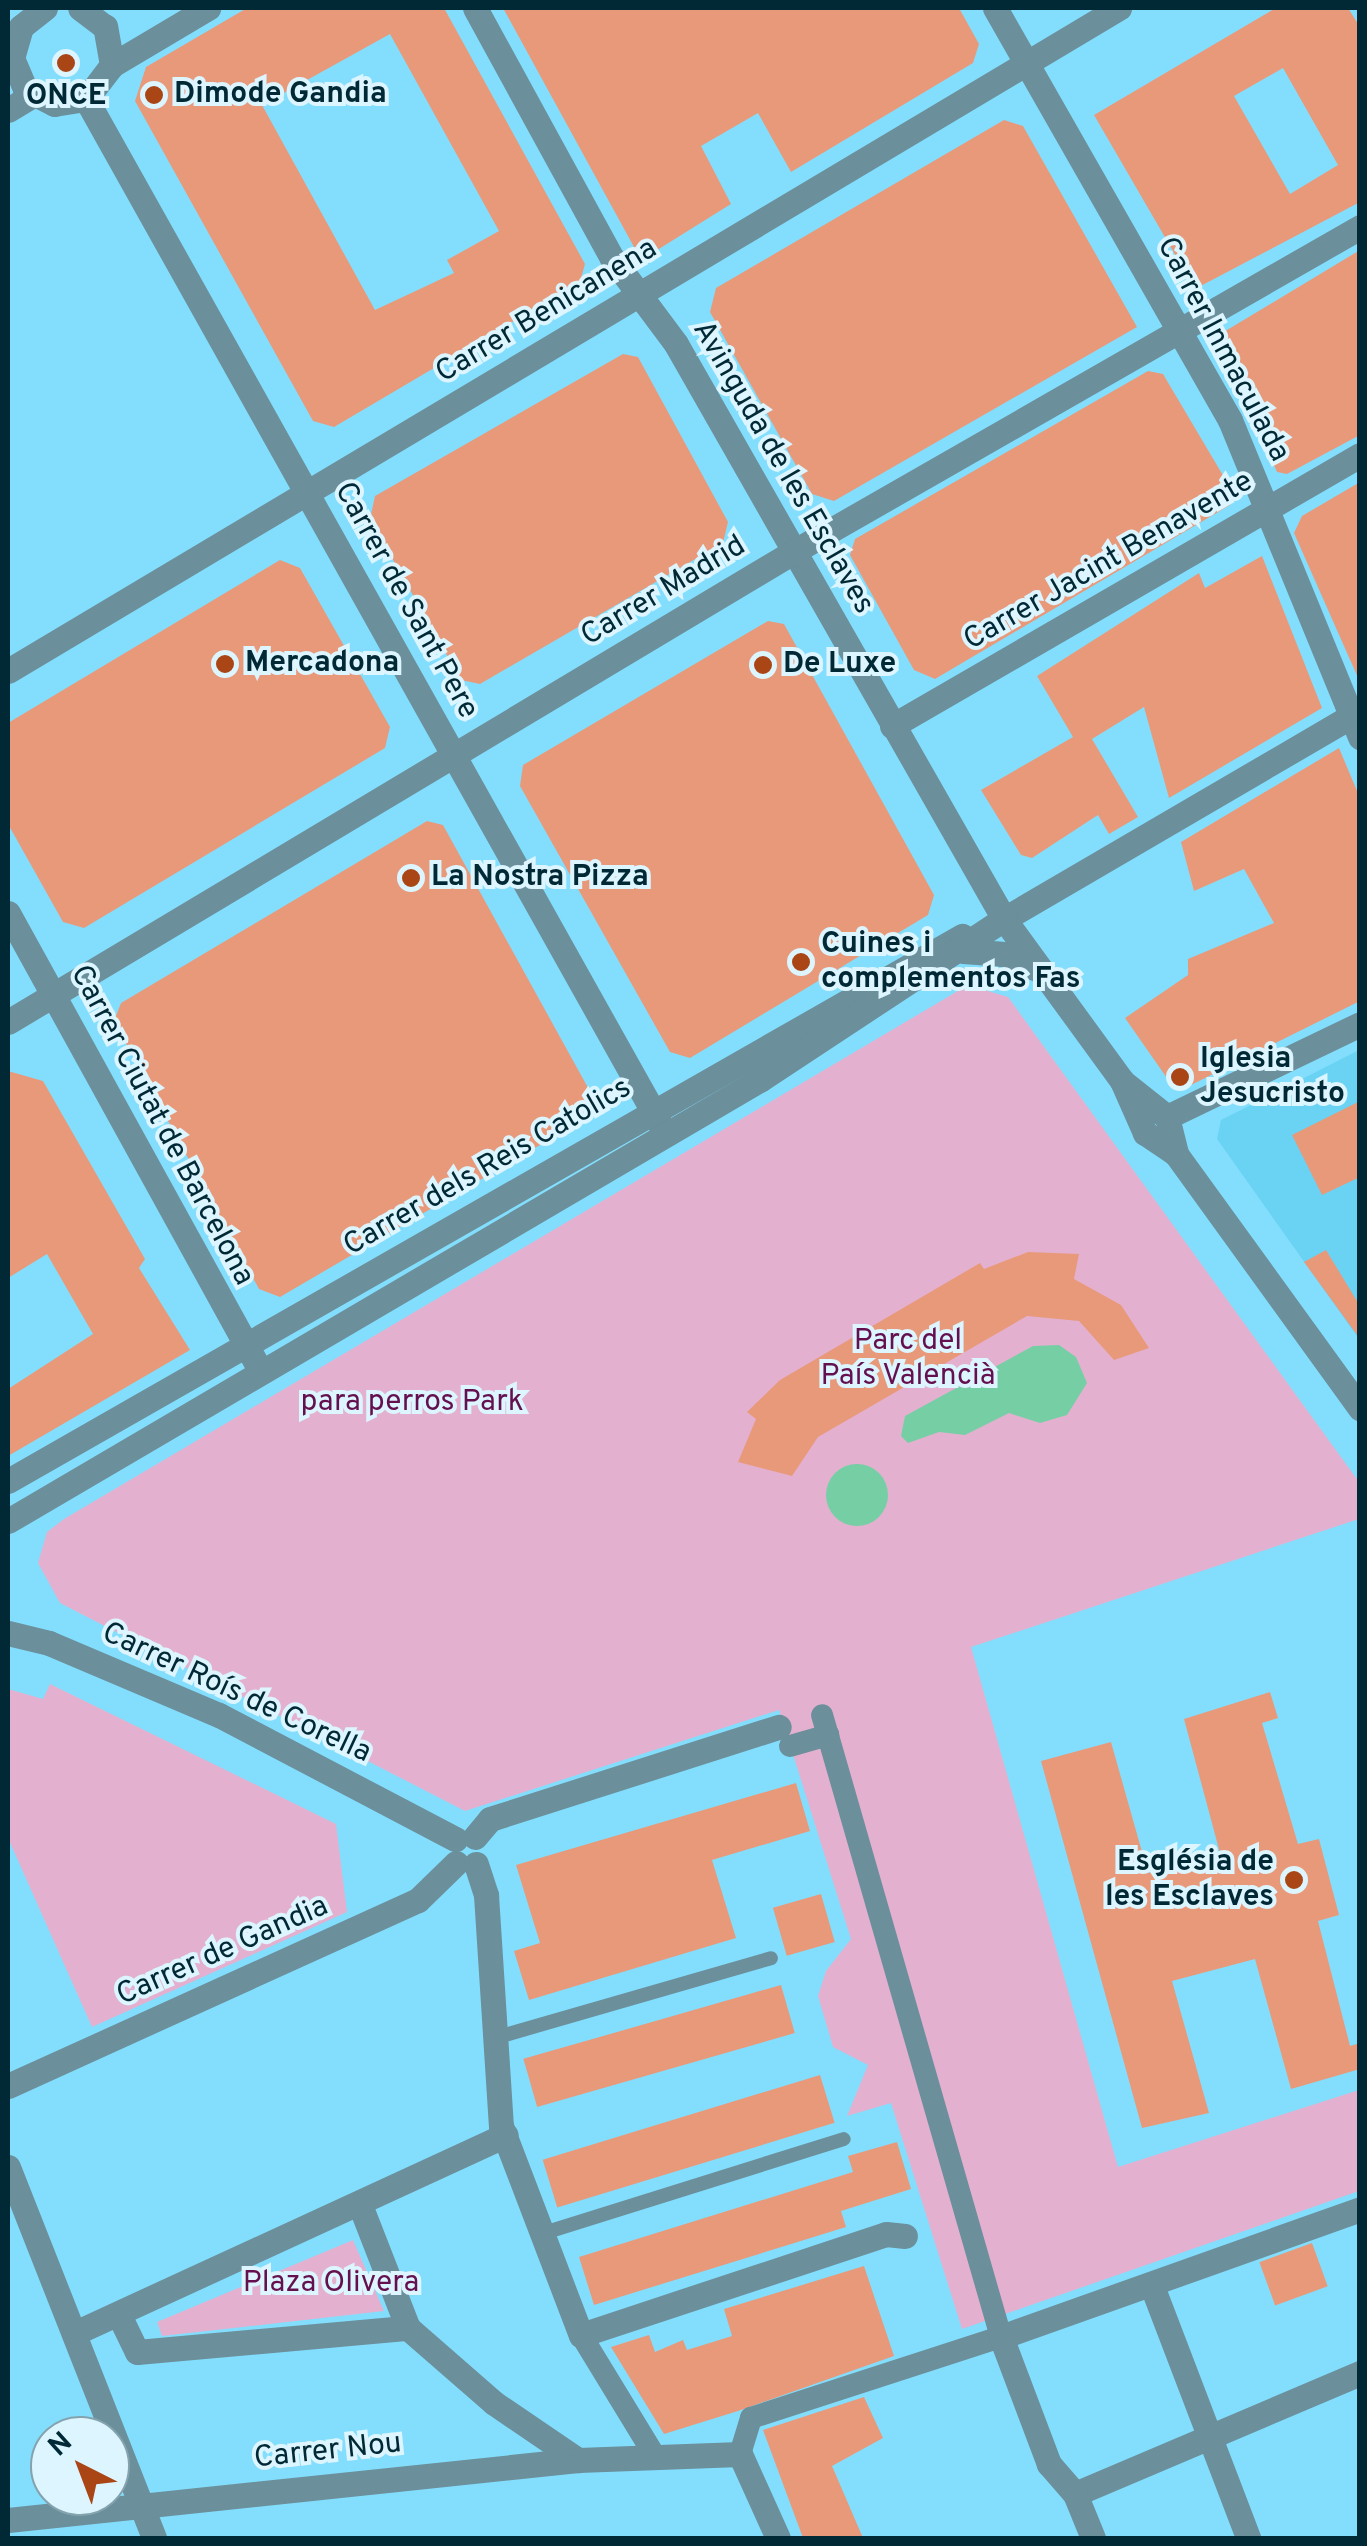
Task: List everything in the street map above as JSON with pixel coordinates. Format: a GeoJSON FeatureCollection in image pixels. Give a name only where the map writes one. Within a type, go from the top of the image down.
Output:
{"type":"FeatureCollection","features":[{"type":"Feature","properties":{"kind":"street"},"geometry":{"type":"LineString","coordinates":[[80,8],[105,27],[112,64]]}},
{"type":"Feature","properties":{"kind":"street"},"geometry":{"type":"LineString","coordinates":[[39,9],[20,27],[10,60],[33,95],[54,104],[86,98],[112,64],[208,8]]}},
{"type":"Feature","properties":{"kind":"street","name":"Avinguda de les Esclaves"},"geometry":{"type":"LineString","coordinates":[[475,8],[639,295],[676,344],[1004,919],[1122,1080],[1168,1116],[1176,1154]]}},
{"type":"Feature","properties":{"kind":"street","name":"Carrer Inmaculada"},"geometry":{"type":"LineString","coordinates":[[995,8],[1178,329],[1267,508],[1357,721]]}},
{"type":"Feature","properties":{"kind":"street","name":"Carrer Benicanena"},"geometry":{"type":"LineString","coordinates":[[8,671],[1119,8]]}},
{"type":"Feature","properties":{"kind":"street"},"geometry":{"type":"LineString","coordinates":[[8,110],[33,95]]}},
{"type":"Feature","properties":{"kind":"street","name":"Carrer de Sant Pere"},"geometry":{"type":"LineString","coordinates":[[86,98],[666,1135]]}},
{"type":"Feature","properties":{"kind":"street","name":"Carrer Madrid"},"geometry":{"type":"LineString","coordinates":[[8,1022],[793,552],[1360,227]]}},
{"type":"Feature","properties":{"kind":"street","name":"Carrer Jacint Benavente"},"geometry":{"type":"LineString","coordinates":[[892,726],[1360,455]]}},
{"type":"Feature","properties":{"kind":"street","name":"Carrer dels Reis Catolics"},"geometry":{"type":"LineString","coordinates":[[8,1481],[951,940],[1004,919],[1357,721]]}},
{"type":"Feature","properties":{"kind":"street","name":"Carrer Ciutat de Barcelona"},"geometry":{"type":"LineString","coordinates":[[8,912],[260,1370]]}},
{"type":"Feature","properties":{"kind":"street","name":"Carrer dels Reis Catolics"},"geometry":{"type":"LineString","coordinates":[[8,1521],[666,1135],[962,951],[1004,919]]}},
{"type":"Feature","properties":{"kind":"street"},"geometry":{"type":"LineString","coordinates":[[962,951],[1002,954],[1042,971]]}},
{"type":"Feature","properties":{"kind":"street"},"geometry":{"type":"LineString","coordinates":[[1133,1111],[1152,1124],[1360,1024]]}},
{"type":"Feature","properties":{"kind":"street","name":"Avinguda de les Esclaves"},"geometry":{"type":"LineString","coordinates":[[1122,1080],[1145,1133],[1176,1154],[1360,1408]]}},
{"type":"Feature","properties":{"kind":"street","name":"Carrer Roís de Corella"},"geometry":{"type":"LineString","coordinates":[[8,1633],[49,1643],[219,1715],[432,1825],[465,1851]]}},
{"type":"Feature","properties":{"kind":"street"},"geometry":{"type":"LineString","coordinates":[[785,1737],[825,1725],[1001,2337],[1049,2464],[1075,2494],[1093,2538]]}},
{"type":"Feature","properties":{"kind":"street","name":"Carrer de Gandia"},"geometry":{"type":"LineString","coordinates":[[8,2086],[418,1900],[490,1819],[785,1737]]}},
{"type":"Feature","properties":{"kind":"street"},"geometry":{"type":"LineString","coordinates":[[465,1851],[486,1894],[506,2135],[581,2335],[655,2456]]}},
{"type":"Feature","properties":{"kind":"street"},"geometry":{"type":"LineString","coordinates":[[75,2332],[119,2316],[506,2135]]}},
{"type":"Feature","properties":{"kind":"street"},"geometry":{"type":"LineString","coordinates":[[8,2168],[154,2538]]}},
{"type":"Feature","properties":{"kind":"street"},"geometry":{"type":"LineString","coordinates":[[360,2205],[408,2328],[494,2403],[578,2460]]}},
{"type":"Feature","properties":{"kind":"street"},"geometry":{"type":"LineString","coordinates":[[772,2537],[740,2454],[752,2418],[1152,2286],[1360,2209]]}},
{"type":"Feature","properties":{"kind":"street"},"geometry":{"type":"LineString","coordinates":[[581,2335],[886,2234],[906,2236]]}},
{"type":"Feature","properties":{"kind":"street"},"geometry":{"type":"LineString","coordinates":[[1152,2286],[1248,2538]]}},
{"type":"Feature","properties":{"kind":"street"},"geometry":{"type":"LineString","coordinates":[[119,2316],[137,2352],[408,2328]]}},
{"type":"Feature","properties":{"kind":"street"},"geometry":{"type":"LineString","coordinates":[[1075,2494],[1360,2374]]}},
{"type":"Feature","properties":{"kind":"street","name":"Carrer Nou"},"geometry":{"type":"LineString","coordinates":[[8,2520],[140,2503],[578,2460],[740,2454]]}},
{"type":"Feature","properties":{"kind":"lane"},"geometry":{"type":"LineString","coordinates":[[498,2037],[772,1958]]}},
{"type":"Feature","properties":{"kind":"lane"},"geometry":{"type":"LineString","coordinates":[[544,2233],[844,2139]]}},
{"type":"Feature","properties":{"kind":"shaded area"},"geometry":{"type":"Polygon","coordinates":[[[1359,1050],[1359,1339],[1217,1139],[1221,1120],[1359,1050]]]}},
{"type":"Feature","properties":{"kind":"shaded area"},"geometry":{"type":"Polygon","coordinates":[[[1059,1345],[1076,1357],[1087,1383],[1067,1415],[1040,1423],[1009,1413],[965,1435],[939,1432],[908,1443],[901,1436],[905,1416],[1033,1346],[1059,1345]]]}},
{"type":"Feature","properties":{"kind":"shaded area"},"geometry":{"type":"Polygon","coordinates":[[[857,1464],[879,1473],[888,1495],[879,1517],[857,1526],[835,1517],[826,1495],[835,1473],[857,1464]]]}},
{"type":"Feature","properties":{"kind":"green space","name":"Parc del País Valencià"},"geometry":{"type":"Polygon","coordinates":[[[968,985],[1008,997],[1359,1482],[1359,1519],[971,1647],[1118,2167],[1359,2090],[1359,2191],[962,2329],[891,2103],[847,2116],[868,2065],[833,2047],[818,1996],[826,1971],[851,1939],[779,1710],[465,1811],[60,1603],[38,1563],[47,1532],[64,1519],[968,985]]]}},
{"type":"Feature","properties":{"kind":"green space"},"geometry":{"type":"Polygon","coordinates":[[[50,1684],[336,1824],[347,1912],[92,2027],[8,1838],[8,1689],[43,1699],[50,1684]]]}},
{"type":"Feature","properties":{"kind":"green space","name":"Plaza Olivera"},"geometry":{"type":"Polygon","coordinates":[[[353,2240],[384,2311],[162,2336],[157,2322],[353,2240]]]}},
{"type":"Feature","properties":{"kind":"building"},"geometry":{"type":"Polygon","coordinates":[[[247,8],[444,8],[585,264],[580,282],[334,427],[313,421],[135,101],[146,67],[247,8]],[[390,34],[262,105],[375,310],[454,273],[447,260],[499,231],[390,34]]]}},
{"type":"Feature","properties":{"kind":"building"},"geometry":{"type":"Polygon","coordinates":[[[503,8],[959,8],[979,44],[973,63],[791,172],[758,113],[701,146],[731,204],[654,252],[634,247],[503,8]]]}},
{"type":"Feature","properties":{"kind":"building"},"geometry":{"type":"Polygon","coordinates":[[[1276,8],[1348,8],[1360,27],[1360,202],[1195,289],[1094,115],[1276,8]],[[1283,68],[1234,96],[1290,194],[1338,165],[1283,68]]]}},
{"type":"Feature","properties":{"kind":"building"},"geometry":{"type":"Polygon","coordinates":[[[1004,120],[1023,126],[1137,327],[834,501],[812,494],[710,312],[716,288],[1004,120]]]}},
{"type":"Feature","properties":{"kind":"building"},"geometry":{"type":"Polygon","coordinates":[[[1360,250],[1360,435],[1287,474],[1277,472],[1217,336],[1360,250]]]}},
{"type":"Feature","properties":{"kind":"building"},"geometry":{"type":"Polygon","coordinates":[[[623,354],[638,357],[728,522],[723,543],[480,684],[461,680],[370,519],[375,496],[623,354]]]}},
{"type":"Feature","properties":{"kind":"building"},"geometry":{"type":"Polygon","coordinates":[[[1148,371],[1163,374],[1234,494],[1230,505],[935,679],[914,670],[850,555],[855,539],[1148,371]]]}},
{"type":"Feature","properties":{"kind":"building"},"geometry":{"type":"Polygon","coordinates":[[[1360,482],[1359,680],[1294,533],[1302,516],[1360,482]]]}},
{"type":"Feature","properties":{"kind":"building"},"geometry":{"type":"Polygon","coordinates":[[[1262,556],[1322,708],[1169,798],[1144,707],[1092,739],[1138,817],[1109,834],[1098,815],[1032,858],[1021,855],[981,790],[1073,737],[1037,676],[1199,573],[1205,588],[1262,556]]]}},
{"type":"Feature","properties":{"kind":"building"},"geometry":{"type":"Polygon","coordinates":[[[280,560],[300,568],[390,727],[385,748],[84,928],[63,922],[8,824],[8,723],[280,560]]]}},
{"type":"Feature","properties":{"kind":"building"},"geometry":{"type":"Polygon","coordinates":[[[768,621],[784,624],[934,895],[928,915],[690,1058],[670,1052],[520,786],[523,765],[768,621]]]}},
{"type":"Feature","properties":{"kind":"building"},"geometry":{"type":"Polygon","coordinates":[[[1339,748],[1360,798],[1360,1001],[1191,1085],[1169,1081],[1125,1018],[1188,975],[1188,959],[1274,923],[1244,869],[1194,891],[1181,842],[1339,748]]]}},
{"type":"Feature","properties":{"kind":"building"},"geometry":{"type":"Polygon","coordinates":[[[427,821],[443,825],[592,1095],[586,1118],[280,1297],[259,1289],[114,1021],[121,1003],[427,821]]]}},
{"type":"Feature","properties":{"kind":"building"},"geometry":{"type":"Polygon","coordinates":[[[8,1071],[43,1081],[145,1259],[139,1268],[190,1350],[8,1456],[8,1389],[93,1334],[47,1254],[8,1278],[8,1071]]]}},
{"type":"Feature","properties":{"kind":"building"},"geometry":{"type":"Polygon","coordinates":[[[1360,1101],[1360,1177],[1322,1195],[1292,1135],[1360,1101]]]}},
{"type":"Feature","properties":{"kind":"building"},"geometry":{"type":"Polygon","coordinates":[[[1326,1250],[1360,1306],[1360,1339],[1304,1262],[1326,1250]]]}},
{"type":"Feature","properties":{"kind":"building"},"geometry":{"type":"Polygon","coordinates":[[[1028,1252],[1079,1254],[1074,1279],[1121,1305],[1149,1348],[1114,1360],[1079,1321],[1027,1316],[818,1437],[792,1476],[738,1462],[756,1419],[747,1412],[780,1380],[980,1263],[984,1269],[1028,1252]]]}},
{"type":"Feature","properties":{"kind":"building"},"geometry":{"type":"Polygon","coordinates":[[[1270,1692],[1278,1718],[1262,1723],[1298,1844],[1319,1839],[1339,1915],[1318,1921],[1350,2046],[1360,2043],[1360,2069],[1291,2089],[1255,1959],[1172,1981],[1209,2113],[1142,2128],[1041,1761],[1111,1742],[1148,1873],[1220,1853],[1184,1719],[1270,1692]]]}},
{"type":"Feature","properties":{"kind":"building"},"geometry":{"type":"Polygon","coordinates":[[[796,1783],[810,1831],[712,1860],[736,1938],[529,2000],[514,1951],[540,1943],[516,1865],[796,1783]]]}},
{"type":"Feature","properties":{"kind":"building"},"geometry":{"type":"Polygon","coordinates":[[[821,1894],[835,1942],[787,1956],[773,1908],[821,1894]]]}},
{"type":"Feature","properties":{"kind":"building"},"geometry":{"type":"Polygon","coordinates":[[[781,1985],[795,2033],[537,2107],[523,2059],[781,1985]]]}},
{"type":"Feature","properties":{"kind":"building"},"geometry":{"type":"Polygon","coordinates":[[[820,2075],[835,2123],[557,2208],[543,2160],[820,2075]]]}},
{"type":"Feature","properties":{"kind":"building"},"geometry":{"type":"Polygon","coordinates":[[[897,2142],[911,2189],[841,2211],[846,2227],[594,2305],[579,2257],[853,2172],[848,2156],[897,2142]]]}},
{"type":"Feature","properties":{"kind":"building"},"geometry":{"type":"Polygon","coordinates":[[[1312,2243],[1328,2286],[1275,2305],[1259,2262],[1312,2243]]]}},
{"type":"Feature","properties":{"kind":"building"},"geometry":{"type":"Polygon","coordinates":[[[864,2266],[894,2356],[738,2411],[664,2434],[611,2347],[649,2335],[655,2352],[683,2340],[687,2350],[732,2336],[724,2309],[864,2266]]]}},
{"type":"Feature","properties":{"kind":"building"},"geometry":{"type":"Polygon","coordinates":[[[864,2397],[883,2438],[832,2466],[863,2538],[803,2538],[763,2430],[864,2397]]]}},
{"type":"Feature","properties":{"kind":"place","name":"ONCE"},"geometry":{"type":"Point","coordinates":[66,63]}},
{"type":"Feature","properties":{"kind":"place","name":"Dimode Gandia"},"geometry":{"type":"Point","coordinates":[154,95]}},
{"type":"Feature","properties":{"kind":"place","name":"Mercadona"},"geometry":{"type":"Point","coordinates":[225,664]}},
{"type":"Feature","properties":{"kind":"place","name":"De Luxe"},"geometry":{"type":"Point","coordinates":[763,665]}},
{"type":"Feature","properties":{"kind":"place","name":"La Nostra Pizza"},"geometry":{"type":"Point","coordinates":[411,878]}},
{"type":"Feature","properties":{"kind":"place","name":"Cuines i complementos Fas"},"geometry":{"type":"Point","coordinates":[801,962]}},
{"type":"Feature","properties":{"kind":"place","name":"Iglesia Jesucristo"},"geometry":{"type":"Point","coordinates":[1180,1077]}},
{"type":"Feature","properties":{"kind":"place","name":"Església de les Esclaves"},"geometry":{"type":"Point","coordinates":[1294,1880]}},
{"type":"Feature","properties":{"kind":"park label","name":"para perros Park"},"geometry":{"type":"Point","coordinates":[412,1403]}}]}
